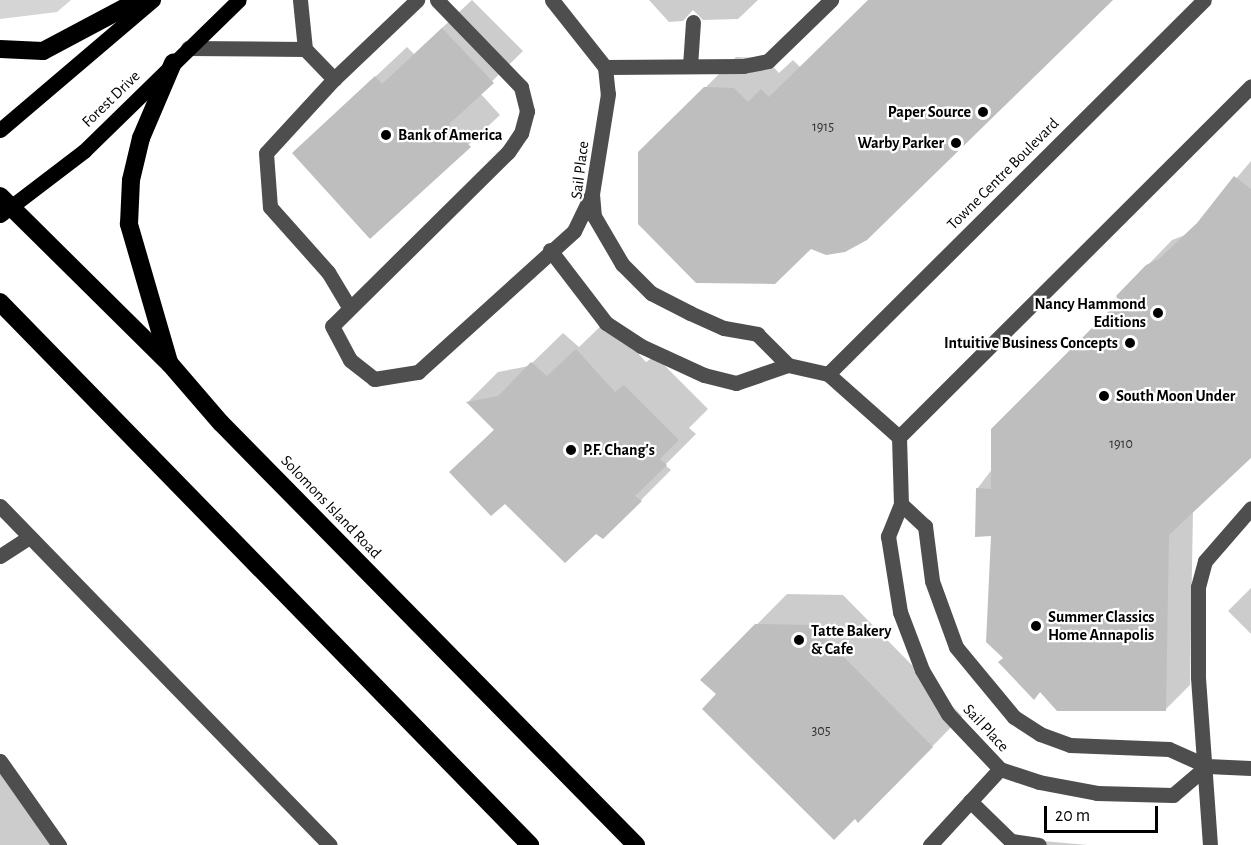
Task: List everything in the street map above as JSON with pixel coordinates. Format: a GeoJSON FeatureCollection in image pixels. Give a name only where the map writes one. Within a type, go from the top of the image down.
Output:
{"type":"FeatureCollection","features":[{"type":"Feature","properties":{"kind":"highway"},"geometry":{"type":"LineString","coordinates":[[0,50],[43,51],[139,0]]}},
{"type":"Feature","properties":{"kind":"highway"},"geometry":{"type":"LineString","coordinates":[[170,364],[129,224],[130,180],[141,138],[173,63]]}},
{"type":"Feature","properties":{"kind":"highway","name":"Solomons Island Road"},"geometry":{"type":"LineString","coordinates":[[3,206],[170,364],[221,423],[636,845]]}},
{"type":"Feature","properties":{"kind":"highway"},"geometry":{"type":"LineString","coordinates":[[0,302],[530,845]]}},
{"type":"Feature","properties":{"kind":"main road"},"geometry":{"type":"LineString","coordinates":[[0,130],[153,0]]}},
{"type":"Feature","properties":{"kind":"main road","name":"Forest Drive"},"geometry":{"type":"LineString","coordinates":[[3,206],[84,151],[239,0]]}},
{"type":"Feature","properties":{"kind":"street"},"geometry":{"type":"LineString","coordinates":[[300,0],[305,49],[334,79]]}},
{"type":"Feature","properties":{"kind":"street"},"geometry":{"type":"LineString","coordinates":[[349,307],[328,272],[270,207],[266,153],[334,79],[417,0]]}},
{"type":"Feature","properties":{"kind":"street"},"geometry":{"type":"LineString","coordinates":[[437,0],[521,87],[527,111],[521,133],[508,152],[332,326],[350,360],[374,380],[418,372],[550,250],[574,231],[592,194]]}},
{"type":"Feature","properties":{"kind":"street"},"geometry":{"type":"LineString","coordinates":[[552,0],[605,67],[742,66],[768,62],[831,0]]}},
{"type":"Feature","properties":{"kind":"street","name":"Towne Centre Boulevard"},"geometry":{"type":"LineString","coordinates":[[828,374],[1204,0]]}},
{"type":"Feature","properties":{"kind":"street"},"geometry":{"type":"LineString","coordinates":[[690,66],[693,22]]}},
{"type":"Feature","properties":{"kind":"street"},"geometry":{"type":"LineString","coordinates":[[188,48],[305,49]]}},
{"type":"Feature","properties":{"kind":"street","name":"Sail Place"},"geometry":{"type":"LineString","coordinates":[[605,67],[609,94],[592,194],[594,216],[622,264],[651,293],[724,328],[757,334],[788,365]]}},
{"type":"Feature","properties":{"kind":"street"},"geometry":{"type":"LineString","coordinates":[[550,250],[581,295],[606,323],[641,346],[704,375],[736,383],[788,365],[828,374],[899,437],[1251,86]]}},
{"type":"Feature","properties":{"kind":"street","name":"Sail Place"},"geometry":{"type":"LineString","coordinates":[[899,437],[901,504],[888,536],[900,612],[915,651],[948,714],[1000,769],[1039,782],[1097,793],[1173,795],[1207,766]]}},
{"type":"Feature","properties":{"kind":"street","name":"Sail Place"},"geometry":{"type":"LineString","coordinates":[[901,504],[926,526],[932,581],[956,647],[1014,717],[1040,734],[1070,745],[1169,749],[1207,766],[1251,768]]}},
{"type":"Feature","properties":{"kind":"street"},"geometry":{"type":"LineString","coordinates":[[0,506],[330,845]]}},
{"type":"Feature","properties":{"kind":"street"},"geometry":{"type":"LineString","coordinates":[[1210,845],[1207,766],[1198,677],[1198,587],[1204,561],[1251,508]]}},
{"type":"Feature","properties":{"kind":"street"},"geometry":{"type":"LineString","coordinates":[[0,556],[28,537]]}},
{"type":"Feature","properties":{"kind":"street"},"geometry":{"type":"LineString","coordinates":[[0,761],[59,845]]}},
{"type":"Feature","properties":{"kind":"street"},"geometry":{"type":"LineString","coordinates":[[930,845],[1000,769]]}},
{"type":"Feature","properties":{"kind":"street"},"geometry":{"type":"LineString","coordinates":[[970,801],[1011,841],[1038,845]]}},
{"type":"Feature","properties":{"kind":"shaded area"},"geometry":{"type":"Polygon","coordinates":[[[0,0],[71,0],[57,12],[0,19],[0,0]]]}},
{"type":"Feature","properties":{"kind":"building"},"geometry":{"type":"Polygon","coordinates":[[[868,0],[1113,0],[867,240],[845,252],[826,255],[811,249],[775,284],[696,283],[638,224],[638,152],[704,87],[734,88],[748,102],[761,89],[769,97],[868,0]]]}},
{"type":"Feature","properties":{"kind":"building","name":"Bank of America"},"geometry":{"type":"Polygon","coordinates":[[[442,28],[494,83],[449,124],[471,147],[370,239],[292,153],[375,76],[382,84],[442,28]]]}},
{"type":"Feature","properties":{"kind":"building"},"geometry":{"type":"Polygon","coordinates":[[[1234,176],[1251,189],[1251,458],[1169,535],[1166,711],[1057,711],[1040,692],[1034,700],[998,662],[1003,658],[986,642],[991,536],[975,537],[976,488],[991,489],[991,429],[1119,301],[1116,296],[1146,265],[1159,259],[1197,223],[1234,176]]]}},
{"type":"Feature","properties":{"kind":"building","name":"P.F. Chang's"},"geometry":{"type":"Polygon","coordinates":[[[576,349],[615,392],[624,385],[679,440],[660,459],[667,465],[635,496],[642,501],[603,539],[596,534],[565,563],[505,504],[491,516],[449,472],[494,430],[466,402],[498,396],[531,362],[547,376],[576,349]]]}},
{"type":"Feature","properties":{"kind":"building"},"geometry":{"type":"Polygon","coordinates":[[[755,624],[812,625],[933,747],[858,823],[855,819],[834,840],[702,709],[716,694],[700,680],[755,624]]]}},
{"type":"Feature","properties":{"kind":"place","name":"Paper Source"},"geometry":{"type":"Point","coordinates":[983,112]}},
{"type":"Feature","properties":{"kind":"place","name":"Bank of America"},"geometry":{"type":"Point","coordinates":[386,135]}},
{"type":"Feature","properties":{"kind":"place","name":"Warby Parker"},"geometry":{"type":"Point","coordinates":[956,143]}},
{"type":"Feature","properties":{"kind":"place","name":"Nancy Hammond Editions"},"geometry":{"type":"Point","coordinates":[1158,313]}},
{"type":"Feature","properties":{"kind":"place","name":"Intuitive Business Concepts"},"geometry":{"type":"Point","coordinates":[1130,343]}},
{"type":"Feature","properties":{"kind":"place","name":"South Moon Under"},"geometry":{"type":"Point","coordinates":[1104,396]}},
{"type":"Feature","properties":{"kind":"place","name":"P.F. Chang's"},"geometry":{"type":"Point","coordinates":[571,450]}},
{"type":"Feature","properties":{"kind":"place","name":"Summer Classics Home Annapolis"},"geometry":{"type":"Point","coordinates":[1036,626]}},
{"type":"Feature","properties":{"kind":"place","name":"Tatte Bakery & Cafe"},"geometry":{"type":"Point","coordinates":[799,640]}}]}
